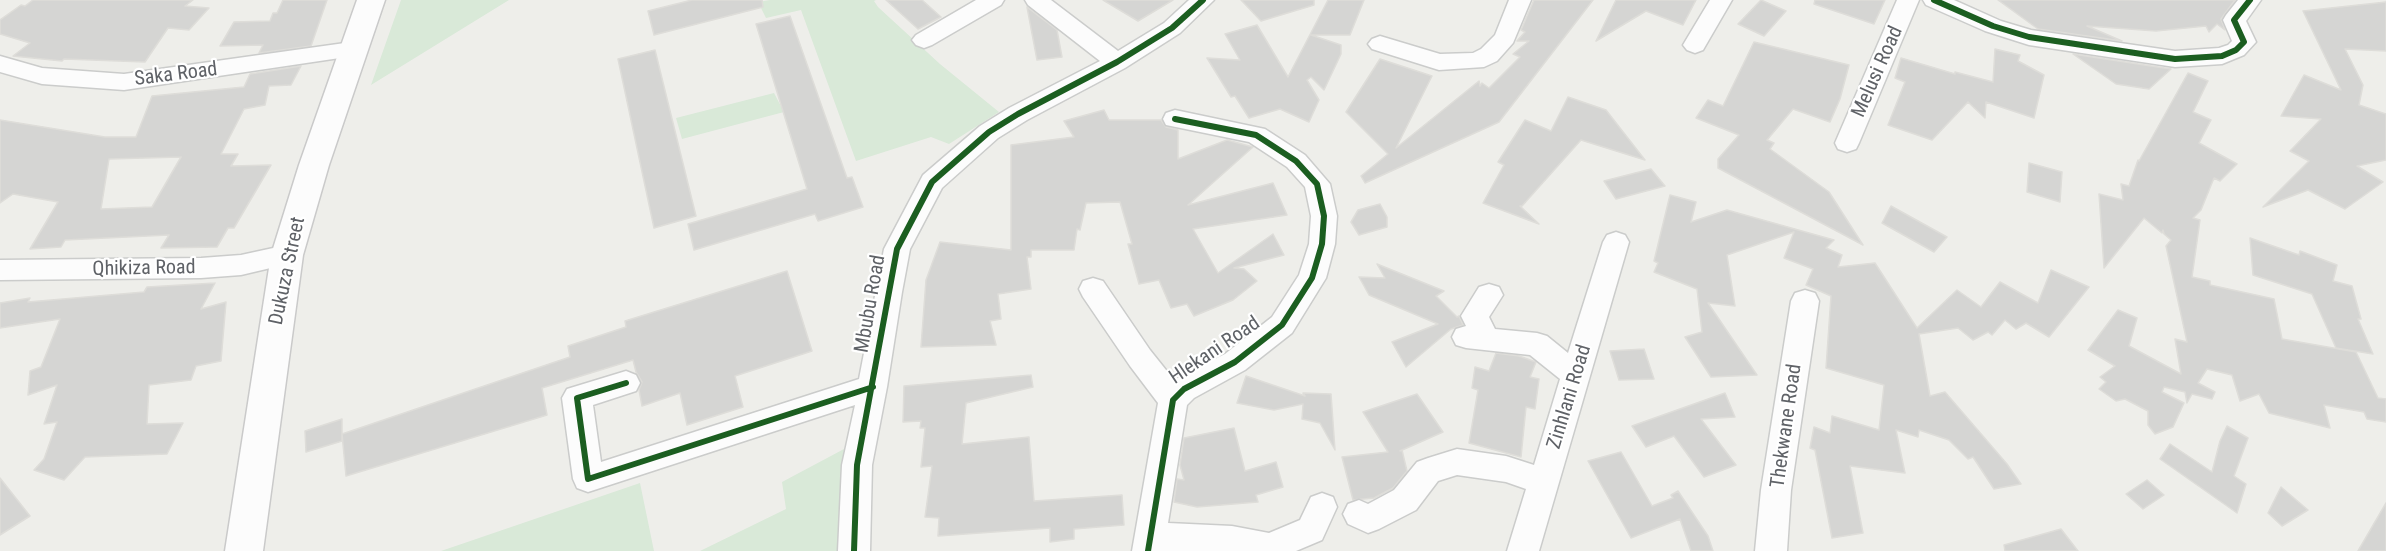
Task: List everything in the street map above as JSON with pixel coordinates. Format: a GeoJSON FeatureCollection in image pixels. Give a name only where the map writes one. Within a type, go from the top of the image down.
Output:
{"type":"FeatureCollection","features":[{"type":"Feature","properties":{"kind":"main road","name":"Dukuza Street"},"geometry":{"type":"LineString","coordinates":[[244,551],[287,255],[352,50],[371,0]]}},
{"type":"Feature","properties":{"kind":"street"},"geometry":{"type":"LineString","coordinates":[[924,40],[993,0]]}},
{"type":"Feature","properties":{"kind":"street"},"geometry":{"type":"LineString","coordinates":[[1036,0],[1117,62]]}},
{"type":"Feature","properties":{"kind":"street","name":"Mbubu Road"},"geometry":{"type":"LineString","coordinates":[[854,551],[857,465],[897,249],[932,182],[989,132],[1018,114],[1117,62],[1172,28],[1203,0]]}},
{"type":"Feature","properties":{"kind":"street"},"geometry":{"type":"LineString","coordinates":[[1380,44],[1439,62],[1476,61],[1489,55],[1505,38],[1520,0]]}},
{"type":"Feature","properties":{"kind":"street"},"geometry":{"type":"LineString","coordinates":[[1695,45],[1721,0]]}},
{"type":"Feature","properties":{"kind":"street","name":"Melusi Road"},"geometry":{"type":"LineString","coordinates":[[1846,143],[1908,0]]}},
{"type":"Feature","properties":{"kind":"street"},"geometry":{"type":"LineString","coordinates":[[1934,0],[1993,26],[2029,37],[2175,59],[2222,56],[2236,50],[2244,42],[2234,20],[2250,0]]}},
{"type":"Feature","properties":{"kind":"street","name":"Saka Road"},"geometry":{"type":"LineString","coordinates":[[0,64],[42,76],[124,82],[352,50]]}},
{"type":"Feature","properties":{"kind":"street","name":"Hlekani Road"},"geometry":{"type":"LineString","coordinates":[[1149,544],[1173,400],[1184,389],[1235,362],[1282,325],[1311,278],[1322,244],[1324,216],[1317,184],[1296,161],[1257,135],[1175,119]]}},
{"type":"Feature","properties":{"kind":"street","name":"Zinhlani Road"},"geometry":{"type":"LineString","coordinates":[[1523,551],[1616,242]]}},
{"type":"Feature","properties":{"kind":"street","name":"Qhikiza Road"},"geometry":{"type":"LineString","coordinates":[[0,270],[201,268],[240,265],[287,255]]}},
{"type":"Feature","properties":{"kind":"street","name":"Hlekani Road"},"geometry":{"type":"LineString","coordinates":[[1093,289],[1140,358],[1173,400]]}},
{"type":"Feature","properties":{"kind":"street"},"geometry":{"type":"LineString","coordinates":[[1488,295],[1475,316],[1476,338],[1537,344],[1585,345]]}},
{"type":"Feature","properties":{"kind":"street","name":"Thekwane Road"},"geometry":{"type":"LineString","coordinates":[[1771,551],[1776,490],[1805,301]]}},
{"type":"Feature","properties":{"kind":"street"},"geometry":{"type":"LineString","coordinates":[[1537,344],[1576,375]]}},
{"type":"Feature","properties":{"kind":"street"},"geometry":{"type":"LineString","coordinates":[[626,383],[577,398],[588,479],[873,387]]}},
{"type":"Feature","properties":{"kind":"street"},"geometry":{"type":"LineString","coordinates":[[1359,514],[1368,519],[1405,500],[1428,471],[1457,462],[1506,469],[1544,481]]}},
{"type":"Feature","properties":{"kind":"street"},"geometry":{"type":"LineString","coordinates":[[1149,544],[1195,537],[1270,547],[1311,530],[1322,507]]}},
{"type":"Feature","properties":{"kind":"green space"},"geometry":{"type":"Polygon","coordinates":[[[401,0],[509,0],[371,85],[401,0]]]}},
{"type":"Feature","properties":{"kind":"green space"},"geometry":{"type":"Polygon","coordinates":[[[876,0],[874,1],[878,7],[940,64],[999,112],[949,144],[931,137],[856,161],[801,10],[766,18],[758,2],[876,0]]]}},
{"type":"Feature","properties":{"kind":"green space"},"geometry":{"type":"Polygon","coordinates":[[[774,93],[784,112],[682,139],[676,118],[774,93]]]}},
{"type":"Feature","properties":{"kind":"green space"},"geometry":{"type":"Polygon","coordinates":[[[844,449],[842,551],[700,551],[786,509],[782,482],[844,449]]]}},
{"type":"Feature","properties":{"kind":"green space"},"geometry":{"type":"Polygon","coordinates":[[[640,483],[654,551],[441,551],[640,483]]]}},
{"type":"Feature","properties":{"kind":"building"},"geometry":{"type":"Polygon","coordinates":[[[33,0],[193,0],[185,6],[209,8],[189,30],[168,28],[145,62],[64,59],[62,61],[13,56],[30,43],[0,34],[0,20],[21,5],[25,6],[33,0]]]}},
{"type":"Feature","properties":{"kind":"building"},"geometry":{"type":"Polygon","coordinates":[[[283,0],[327,0],[311,46],[259,53],[263,45],[220,46],[234,22],[270,21],[283,0]]]}},
{"type":"Feature","properties":{"kind":"building"},"geometry":{"type":"Polygon","coordinates":[[[692,0],[762,0],[763,7],[654,35],[648,11],[692,0]]]}},
{"type":"Feature","properties":{"kind":"building"},"geometry":{"type":"Polygon","coordinates":[[[886,0],[922,0],[941,17],[918,29],[886,0]]]}},
{"type":"Feature","properties":{"kind":"building"},"geometry":{"type":"Polygon","coordinates":[[[1103,0],[1173,0],[1138,21],[1103,0]]]}},
{"type":"Feature","properties":{"kind":"building"},"geometry":{"type":"Polygon","coordinates":[[[1241,0],[1314,0],[1314,5],[1261,21],[1241,0]]]}},
{"type":"Feature","properties":{"kind":"building"},"geometry":{"type":"Polygon","coordinates":[[[1328,0],[1364,0],[1350,35],[1311,35],[1341,45],[1341,54],[1324,90],[1311,77],[1307,80],[1319,100],[1309,122],[1280,109],[1249,118],[1235,96],[1231,97],[1207,58],[1240,60],[1225,34],[1257,25],[1288,77],[1328,0]]]}},
{"type":"Feature","properties":{"kind":"building"},"geometry":{"type":"Polygon","coordinates":[[[1534,0],[1593,0],[1499,122],[1365,183],[1361,176],[1388,154],[1346,112],[1380,59],[1432,76],[1396,148],[1479,81],[1480,86],[1482,83],[1489,88],[1520,57],[1513,54],[1529,41],[1517,41],[1525,32],[1521,30],[1534,0]]]}},
{"type":"Feature","properties":{"kind":"building"},"geometry":{"type":"Polygon","coordinates":[[[1616,0],[1696,0],[1683,25],[1646,11],[1596,41],[1616,0]]]}},
{"type":"Feature","properties":{"kind":"building"},"geometry":{"type":"Polygon","coordinates":[[[1761,0],[1786,11],[1764,36],[1738,24],[1761,0]]]}},
{"type":"Feature","properties":{"kind":"building"},"geometry":{"type":"Polygon","coordinates":[[[1815,0],[1885,0],[1874,24],[1814,4],[1815,0]]]}},
{"type":"Feature","properties":{"kind":"building"},"geometry":{"type":"Polygon","coordinates":[[[1998,0],[2235,0],[2221,19],[2225,30],[2217,24],[2209,32],[2206,26],[2156,31],[2087,26],[2122,41],[2038,29],[1998,0]]]}},
{"type":"Feature","properties":{"kind":"building"},"geometry":{"type":"Polygon","coordinates":[[[2386,2],[2386,51],[2345,49],[2363,85],[2359,105],[2386,114],[2386,160],[2357,166],[2383,182],[2345,209],[2308,190],[2263,207],[2309,161],[2290,151],[2321,119],[2281,116],[2304,75],[2341,90],[2303,11],[2386,2]]]}},
{"type":"Feature","properties":{"kind":"building"},"geometry":{"type":"Polygon","coordinates":[[[1027,7],[1057,30],[1062,57],[1037,60],[1027,7]]]}},
{"type":"Feature","properties":{"kind":"building"},"geometry":{"type":"Polygon","coordinates":[[[790,16],[847,178],[852,177],[863,207],[818,221],[815,214],[694,250],[688,224],[807,189],[756,24],[790,16]]]}},
{"type":"Feature","properties":{"kind":"building"},"geometry":{"type":"Polygon","coordinates":[[[1754,42],[1849,65],[1840,99],[1830,122],[1793,109],[1767,140],[1774,143],[1770,149],[1829,192],[1863,245],[1718,168],[1718,159],[1739,135],[1696,118],[1708,100],[1723,106],[1754,42]]]}},
{"type":"Feature","properties":{"kind":"building"},"geometry":{"type":"Polygon","coordinates":[[[1995,49],[2020,55],[2018,61],[2044,75],[2034,118],[1986,102],[1985,118],[1968,102],[1932,140],[1888,125],[1905,82],[1895,78],[1901,58],[1955,74],[1955,72],[1993,82],[1995,49]]]}},
{"type":"Feature","properties":{"kind":"building"},"geometry":{"type":"Polygon","coordinates":[[[655,50],[696,216],[654,228],[618,59],[655,50]]]}},
{"type":"Feature","properties":{"kind":"building"},"geometry":{"type":"Polygon","coordinates":[[[2073,54],[2171,69],[2149,89],[2116,84],[2073,54]]]}},
{"type":"Feature","properties":{"kind":"building"},"geometry":{"type":"Polygon","coordinates":[[[301,66],[291,85],[269,86],[265,105],[244,109],[221,154],[238,154],[231,166],[271,165],[234,228],[228,228],[217,247],[161,248],[169,235],[65,240],[61,247],[30,249],[58,202],[13,194],[0,203],[0,120],[105,137],[136,137],[152,96],[244,87],[250,74],[301,66]],[[181,157],[109,159],[101,209],[152,207],[181,157]]]}},
{"type":"Feature","properties":{"kind":"building"},"geometry":{"type":"Polygon","coordinates":[[[2188,73],[2208,81],[2193,112],[2211,120],[2199,143],[2237,164],[2220,181],[2214,178],[2201,210],[2193,218],[2200,220],[2192,277],[2210,281],[2210,285],[2274,299],[2282,339],[2356,352],[2378,398],[2386,399],[2386,422],[2367,419],[2364,412],[2324,405],[2330,428],[2269,413],[2259,394],[2240,401],[2232,375],[2207,369],[2198,383],[2215,392],[2212,399],[2192,394],[2187,403],[2185,392],[2164,387],[2162,392],[2184,403],[2173,427],[2155,434],[2148,425],[2148,411],[2125,399],[2116,401],[2099,389],[2106,382],[2100,377],[2115,366],[2088,350],[2118,310],[2137,318],[2129,346],[2181,374],[2175,339],[2187,342],[2166,246],[2171,240],[2163,230],[2162,233],[2144,218],[2104,268],[2099,194],[2123,200],[2121,184],[2129,186],[2138,160],[2188,73]]]}},
{"type":"Feature","properties":{"kind":"building"},"geometry":{"type":"Polygon","coordinates":[[[1568,97],[1606,110],[1645,160],[1581,140],[1520,206],[1539,224],[1483,203],[1504,165],[1498,162],[1525,120],[1551,131],[1568,97]]]}},
{"type":"Feature","properties":{"kind":"building"},"geometry":{"type":"Polygon","coordinates":[[[1104,110],[1109,120],[1161,120],[1166,127],[1178,130],[1178,159],[1227,140],[1253,147],[1188,205],[1273,183],[1287,215],[1193,229],[1218,273],[1273,234],[1284,255],[1234,268],[1244,269],[1257,281],[1233,300],[1194,316],[1187,304],[1171,308],[1159,280],[1139,284],[1128,244],[1132,244],[1120,202],[1086,203],[1080,230],[1077,229],[1074,250],[1031,250],[1031,257],[1027,257],[1031,289],[998,294],[1001,319],[990,321],[996,345],[921,347],[926,280],[940,242],[1011,250],[1011,145],[1074,137],[1064,121],[1104,110]]]}},
{"type":"Feature","properties":{"kind":"building"},"geometry":{"type":"Polygon","coordinates":[[[2029,163],[2062,172],[2060,202],[2027,192],[2029,163]]]}},
{"type":"Feature","properties":{"kind":"building"},"geometry":{"type":"Polygon","coordinates":[[[1651,169],[1665,186],[1616,199],[1604,181],[1651,169]]]}},
{"type":"Feature","properties":{"kind":"building"},"geometry":{"type":"Polygon","coordinates":[[[1670,195],[1696,202],[1691,222],[1727,210],[1834,240],[1826,248],[1842,255],[1838,267],[1875,263],[1917,328],[1957,290],[1981,307],[2000,282],[2038,303],[2051,270],[2089,287],[2049,337],[2026,323],[2016,329],[2005,320],[1992,335],[1988,332],[1973,340],[1958,328],[1919,334],[1930,396],[1945,392],[2007,464],[2021,484],[1994,489],[1973,457],[1968,459],[1949,440],[1919,430],[1918,437],[1896,430],[1905,473],[1850,466],[1863,533],[1832,538],[1815,450],[1810,448],[1814,427],[1830,433],[1832,416],[1879,430],[1884,385],[1826,368],[1831,296],[1806,285],[1813,269],[1784,258],[1794,232],[1727,255],[1735,306],[1708,303],[1757,375],[1711,377],[1685,337],[1702,332],[1697,289],[1654,272],[1658,263],[1654,261],[1670,195]]]}},
{"type":"Feature","properties":{"kind":"building"},"geometry":{"type":"Polygon","coordinates":[[[1380,204],[1387,217],[1387,227],[1359,235],[1351,222],[1358,210],[1380,204]]]}},
{"type":"Feature","properties":{"kind":"building"},"geometry":{"type":"Polygon","coordinates":[[[1891,206],[1947,237],[1934,252],[1882,223],[1891,206]]]}},
{"type":"Feature","properties":{"kind":"building"},"geometry":{"type":"Polygon","coordinates":[[[2250,238],[2299,255],[2300,251],[2337,265],[2333,281],[2352,286],[2361,319],[2358,319],[2373,354],[2336,348],[2312,294],[2253,275],[2250,238]]]}},
{"type":"Feature","properties":{"kind":"building"},"geometry":{"type":"Polygon","coordinates":[[[1377,264],[1444,291],[1436,296],[1457,317],[1459,316],[1463,325],[1451,329],[1406,367],[1392,342],[1438,324],[1369,295],[1359,277],[1385,278],[1377,264]]]}},
{"type":"Feature","properties":{"kind":"building"},"geometry":{"type":"Polygon","coordinates":[[[787,271],[812,351],[735,376],[743,407],[687,425],[680,393],[642,406],[639,390],[642,382],[633,360],[542,388],[547,415],[346,476],[342,434],[570,357],[568,346],[626,327],[625,321],[787,271]]]}},
{"type":"Feature","properties":{"kind":"building"},"geometry":{"type":"Polygon","coordinates":[[[215,283],[201,309],[226,302],[221,361],[196,366],[191,380],[149,385],[147,424],[183,423],[167,454],[85,457],[64,480],[34,470],[44,459],[57,422],[44,424],[57,385],[28,395],[30,371],[41,367],[60,319],[0,328],[0,303],[30,298],[28,302],[144,292],[147,287],[215,283]]]}},
{"type":"Feature","properties":{"kind":"building"},"geometry":{"type":"Polygon","coordinates":[[[1644,349],[1654,379],[1619,380],[1610,351],[1644,349]]]}},
{"type":"Feature","properties":{"kind":"building"},"geometry":{"type":"Polygon","coordinates":[[[1496,353],[1519,356],[1536,362],[1530,377],[1539,379],[1535,409],[1526,407],[1521,457],[1469,443],[1478,390],[1472,388],[1475,367],[1489,371],[1496,353]]]}},
{"type":"Feature","properties":{"kind":"building"},"geometry":{"type":"Polygon","coordinates":[[[1031,375],[1033,387],[966,403],[962,444],[1029,437],[1034,501],[1122,495],[1124,525],[1074,529],[1074,539],[1050,542],[1050,528],[938,536],[939,518],[925,517],[932,466],[921,467],[925,428],[920,428],[921,421],[903,422],[904,386],[1031,375]]]}},
{"type":"Feature","properties":{"kind":"building"},"geometry":{"type":"Polygon","coordinates":[[[1246,376],[1305,396],[1303,393],[1331,394],[1335,450],[1320,423],[1302,419],[1303,404],[1274,410],[1237,403],[1246,376]]]}},
{"type":"Feature","properties":{"kind":"building"},"geometry":{"type":"Polygon","coordinates":[[[1725,393],[1735,417],[1701,419],[1736,465],[1704,477],[1674,436],[1646,447],[1632,426],[1725,393]]]}},
{"type":"Feature","properties":{"kind":"building"},"geometry":{"type":"Polygon","coordinates":[[[1417,394],[1443,432],[1402,450],[1407,471],[1393,488],[1374,498],[1353,500],[1342,457],[1388,452],[1363,412],[1417,394]]]}},
{"type":"Feature","properties":{"kind":"building"},"geometry":{"type":"Polygon","coordinates":[[[342,419],[342,441],[306,452],[305,431],[342,419]]]}},
{"type":"Feature","properties":{"kind":"building"},"geometry":{"type":"Polygon","coordinates":[[[2227,426],[2248,438],[2234,476],[2246,484],[2237,513],[2160,459],[2170,444],[2212,472],[2220,441],[2227,426]]]}},
{"type":"Feature","properties":{"kind":"building"},"geometry":{"type":"Polygon","coordinates":[[[1234,428],[1245,471],[1276,462],[1283,487],[1256,495],[1258,502],[1197,507],[1174,502],[1177,479],[1184,480],[1180,465],[1184,438],[1234,428]]]}},
{"type":"Feature","properties":{"kind":"building"},"geometry":{"type":"Polygon","coordinates":[[[1621,452],[1652,506],[1673,498],[1671,495],[1678,491],[1708,536],[1713,551],[1691,551],[1680,519],[1631,538],[1588,461],[1621,452]]]}},
{"type":"Feature","properties":{"kind":"building"},"geometry":{"type":"Polygon","coordinates":[[[0,478],[30,516],[0,535],[0,478]]]}},
{"type":"Feature","properties":{"kind":"building"},"geometry":{"type":"Polygon","coordinates":[[[2147,480],[2164,495],[2143,509],[2126,494],[2147,480]]]}},
{"type":"Feature","properties":{"kind":"building"},"geometry":{"type":"Polygon","coordinates":[[[2281,487],[2308,510],[2282,526],[2268,513],[2281,487]]]}},
{"type":"Feature","properties":{"kind":"building"},"geometry":{"type":"Polygon","coordinates":[[[2386,503],[2386,551],[2358,551],[2386,503]]]}},
{"type":"Feature","properties":{"kind":"building"},"geometry":{"type":"Polygon","coordinates":[[[2061,529],[2078,551],[2005,551],[2004,545],[2061,529]]]}},
{"type":"Feature","properties":{"kind":"cycle path"},"geometry":{"type":"LineString","coordinates":[[854,551],[857,465],[897,249],[932,182],[989,132],[1018,114],[1117,62],[1172,28],[1203,0]]}},
{"type":"Feature","properties":{"kind":"cycle path"},"geometry":{"type":"LineString","coordinates":[[1934,0],[1993,26],[2029,37],[2175,59],[2222,56],[2236,50],[2244,42],[2234,20],[2250,0]]}},
{"type":"Feature","properties":{"kind":"cycle path"},"geometry":{"type":"LineString","coordinates":[[1148,551],[1173,400],[1184,389],[1235,362],[1282,325],[1312,278],[1322,244],[1324,216],[1317,184],[1296,161],[1256,135],[1175,119]]}},
{"type":"Feature","properties":{"kind":"cycle path"},"geometry":{"type":"LineString","coordinates":[[626,383],[577,398],[588,479],[873,387]]}}]}
